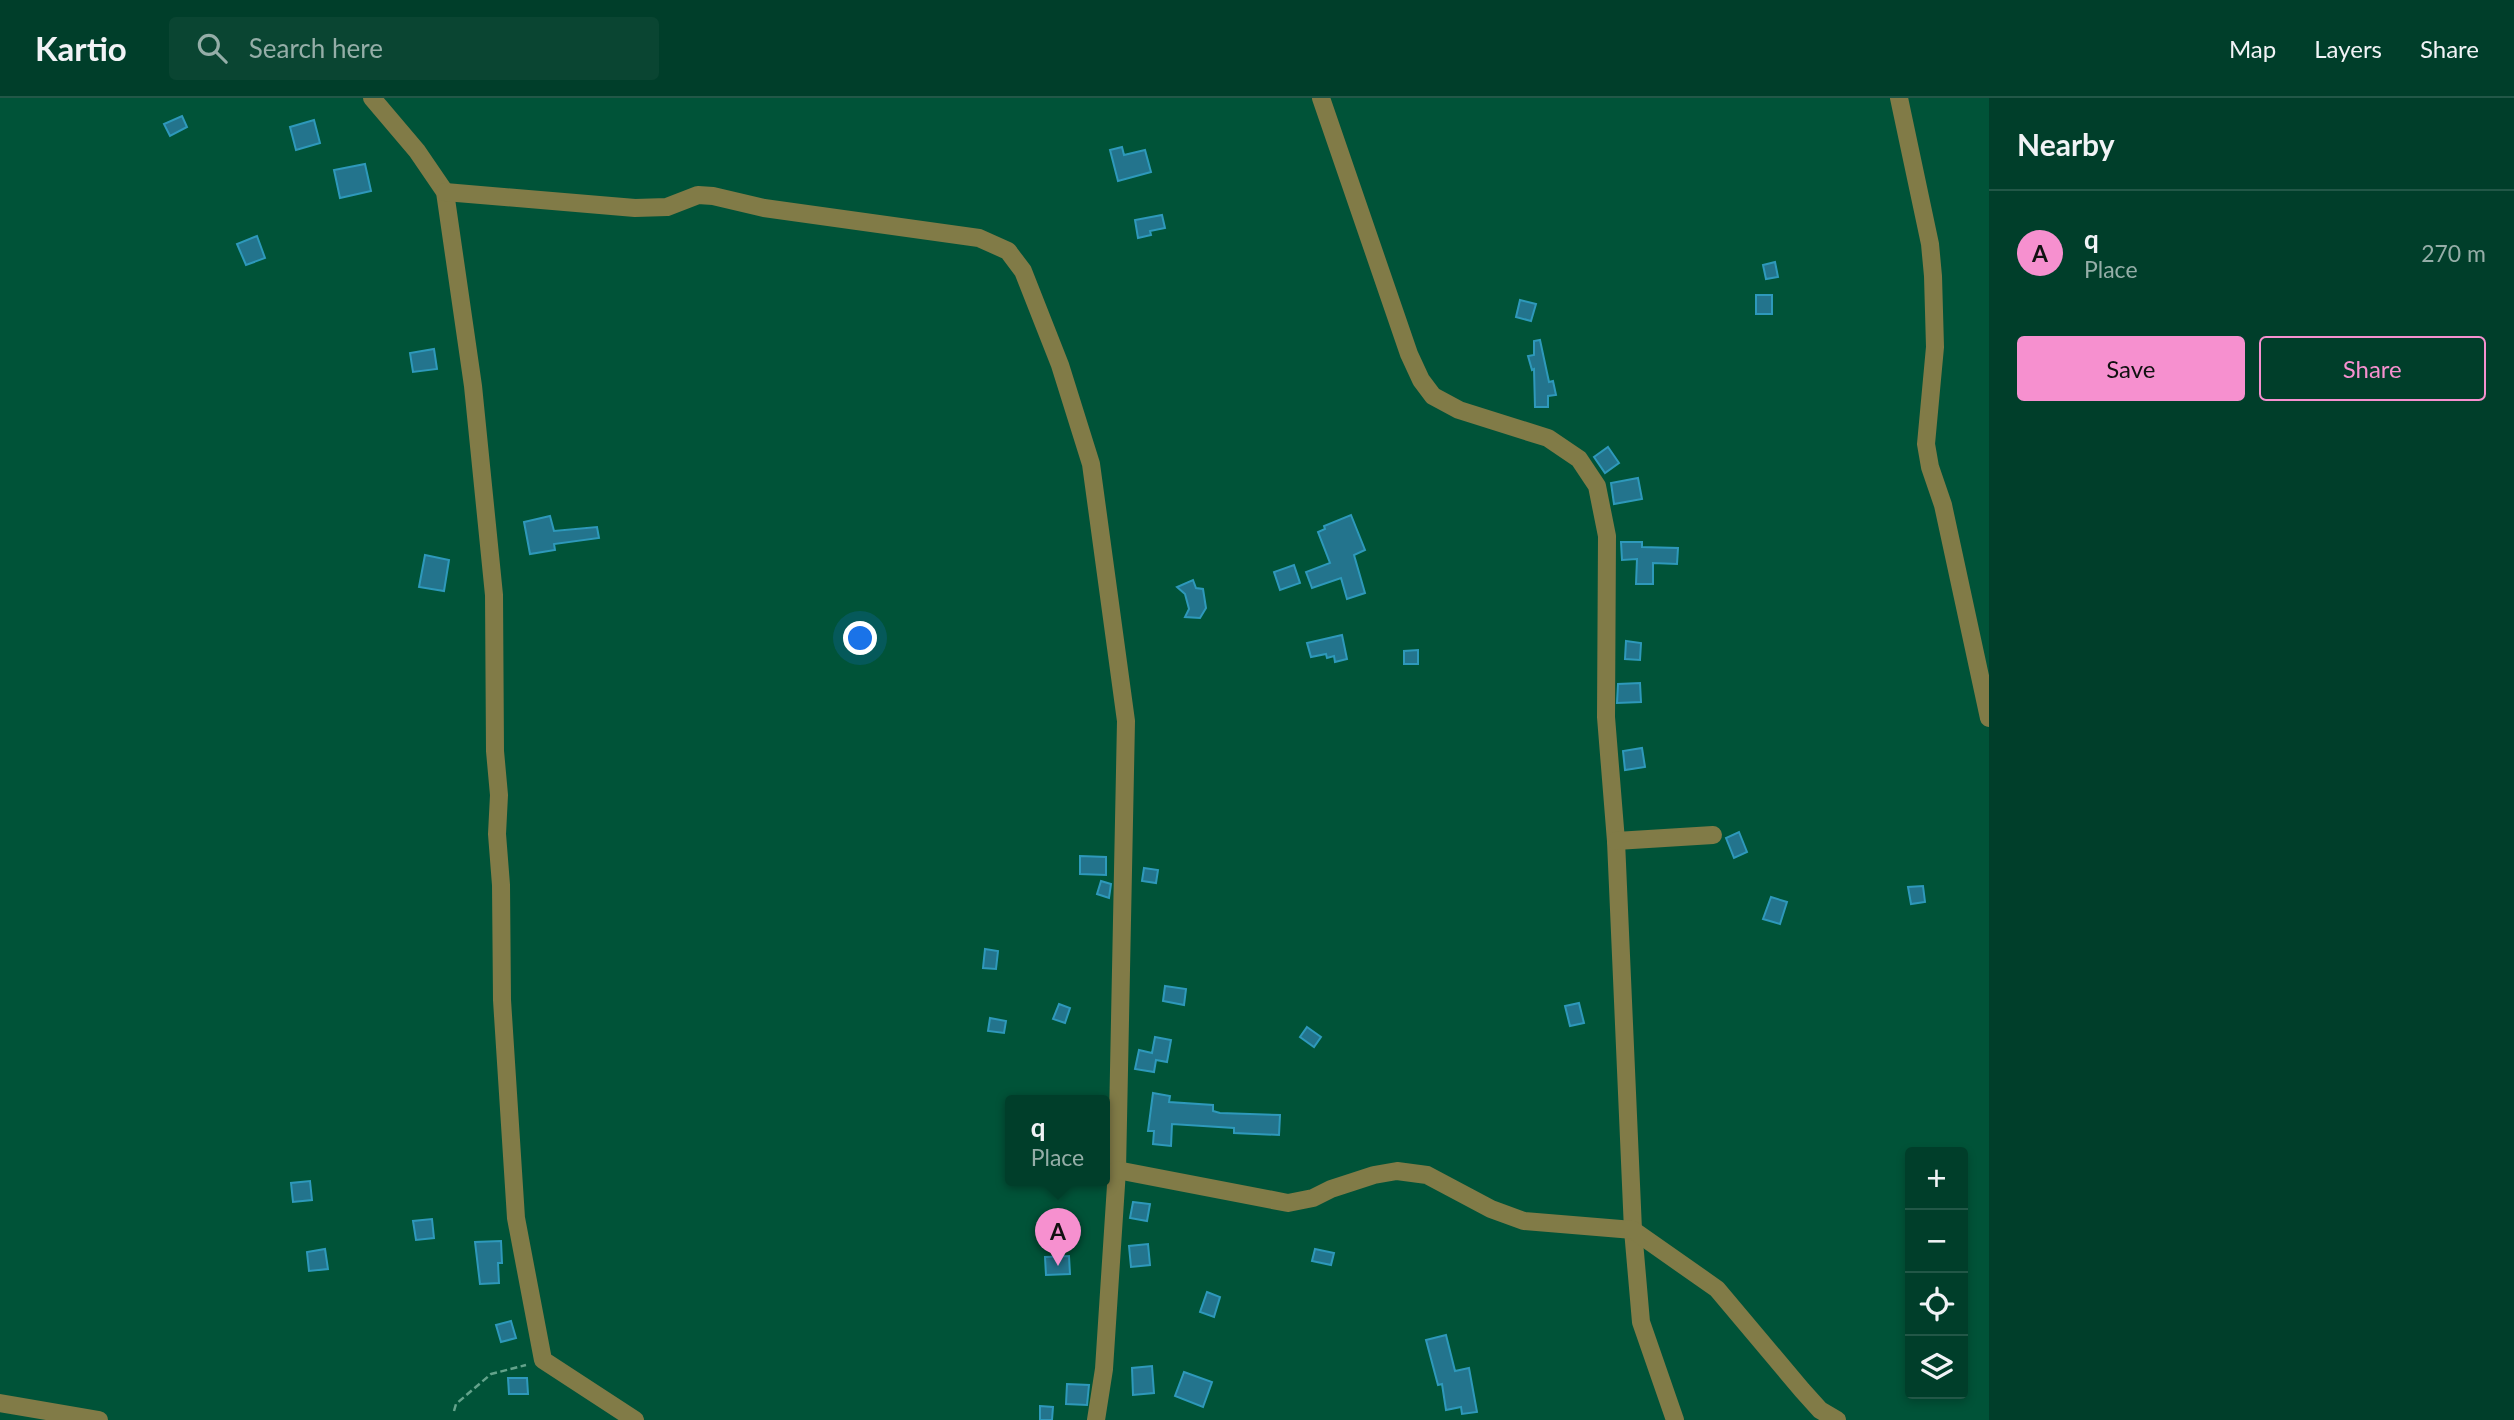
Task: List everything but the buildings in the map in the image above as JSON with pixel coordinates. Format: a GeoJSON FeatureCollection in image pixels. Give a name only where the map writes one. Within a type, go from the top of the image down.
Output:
{"type":"FeatureCollection","features":[{"type":"Feature","properties":{"kind":"street"},"geometry":{"type":"LineString","coordinates":[[372,98],[417,151],[445,192],[475,398],[494,595],[502,1000],[513,1177],[516,1218],[543,1360],[635,1420]]}},
{"type":"Feature","properties":{"kind":"street"},"geometry":{"type":"LineString","coordinates":[[1321,98],[1409,354],[1433,396],[1459,410],[1548,438],[1580,458],[1597,486],[1608,536],[1606,717],[1616,841],[1633,1230],[1641,1322],[1675,1420]]}},
{"type":"Feature","properties":{"kind":"street"},"geometry":{"type":"LineString","coordinates":[[1899,98],[1930,244],[1933,276],[1935,347],[1926,444],[1930,467],[1943,505],[1989,718]]}},
{"type":"Feature","properties":{"kind":"street"},"geometry":{"type":"LineString","coordinates":[[445,192],[635,208],[667,207],[698,195],[713,196],[764,208],[979,238],[1008,251],[1023,271],[1060,365],[1091,464],[1126,722],[1117,1170],[1104,1369],[1096,1420]]}},
{"type":"Feature","properties":{"kind":"street"},"geometry":{"type":"LineString","coordinates":[[1616,841],[1713,835]]}},
{"type":"Feature","properties":{"kind":"street"},"geometry":{"type":"LineString","coordinates":[[1117,1170],[1288,1203],[1313,1198],[1374,1175],[1397,1171],[1427,1175],[1491,1209],[1524,1221],[1633,1230],[1717,1289],[1820,1410],[1837,1420]]}},
{"type":"Feature","properties":{"kind":"street"},"geometry":{"type":"LineString","coordinates":[[0,1403],[99,1420]]}},
{"type":"Feature","properties":{"kind":"path"},"geometry":{"type":"LineString","coordinates":[[454,1411],[456,1404],[491,1374],[543,1360]]}},
{"type":"Feature","properties":{"kind":"place","name":"q"},"geometry":{"type":"Point","coordinates":[1058,1266]}}]}
